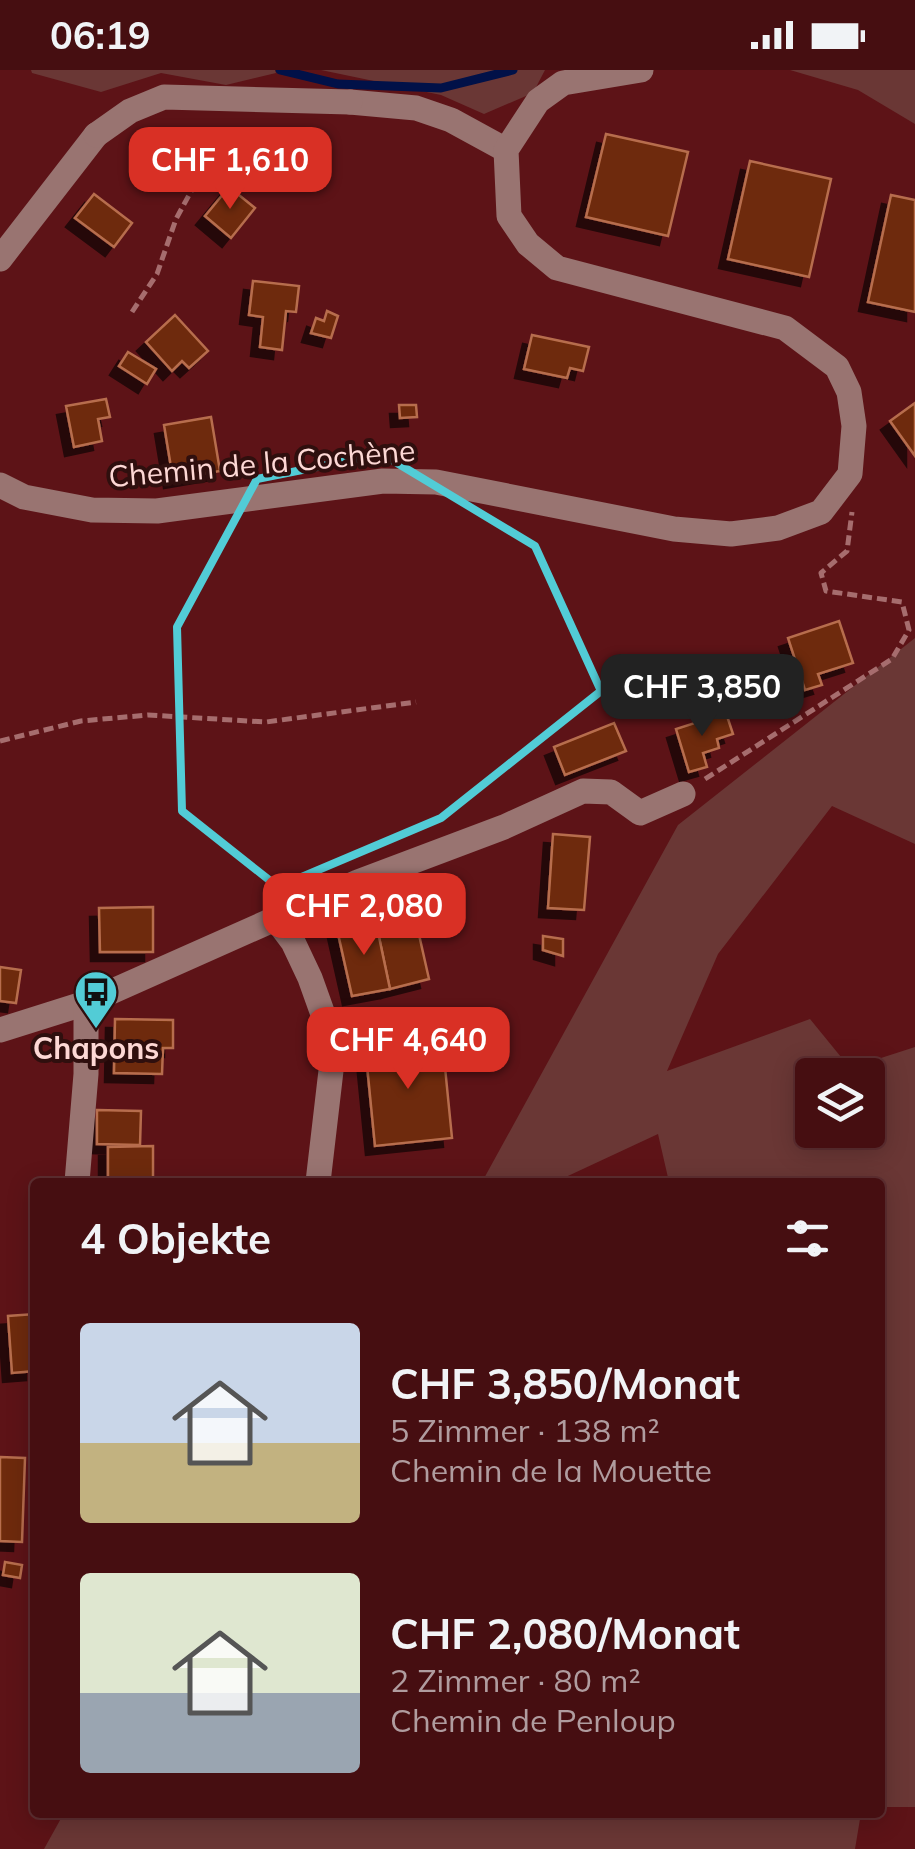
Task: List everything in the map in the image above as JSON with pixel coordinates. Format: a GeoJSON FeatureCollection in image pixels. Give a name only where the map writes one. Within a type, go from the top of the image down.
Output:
{"type":"FeatureCollection","features":[{"type":"Feature","properties":{"kind":"street"},"geometry":{"type":"LineString","coordinates":[[640,70],[563,83],[538,101],[506,150],[509,216],[528,244],[557,268],[785,328],[837,367],[852,409],[850,474]]}},
{"type":"Feature","properties":{"kind":"street"},"geometry":{"type":"LineString","coordinates":[[0,259],[96,135],[130,111],[164,97],[350,102],[416,108],[451,120],[506,150]]}},
{"type":"Feature","properties":{"kind":"street","name":"Chemin de la Cochène"},"geometry":{"type":"LineString","coordinates":[[0,485],[24,497],[92,510],[157,511],[383,482],[436,482],[674,528],[732,534],[778,528],[821,512],[850,474]]}},
{"type":"Feature","properties":{"kind":"street"},"geometry":{"type":"LineString","coordinates":[[0,1030],[86,1002],[358,882],[504,827],[583,791],[611,792],[640,813],[690,789]]}},
{"type":"Feature","properties":{"kind":"street"},"geometry":{"type":"LineString","coordinates":[[276,918],[310,978],[334,1045],[318,1178]]}},
{"type":"Feature","properties":{"kind":"street"},"geometry":{"type":"LineString","coordinates":[[77,1178],[86,1074],[86,1002]]}},
{"type":"Feature","properties":{"kind":"path"},"geometry":{"type":"LineString","coordinates":[[132,312],[157,274],[176,218],[226,126]]}},
{"type":"Feature","properties":{"kind":"path"},"geometry":{"type":"LineString","coordinates":[[690,789],[892,659],[909,630],[902,602],[826,591],[821,573],[847,551],[852,521],[850,474]]}},
{"type":"Feature","properties":{"kind":"path"},"geometry":{"type":"LineString","coordinates":[[0,741],[81,721],[148,715],[266,722],[416,702]]}},
{"type":"Feature","properties":{"kind":"highlighted area"},"geometry":{"type":"Polygon","coordinates":[[[382,454],[535,546],[601,691],[441,818],[278,887],[182,811],[177,627],[257,479],[382,454]]]}},
{"type":"Feature","properties":{"kind":"shaded area"},"geometry":{"type":"Polygon","coordinates":[[[31,70],[276,73],[226,85],[161,73],[101,92],[31,70]]]}},
{"type":"Feature","properties":{"kind":"shaded area"},"geometry":{"type":"Polygon","coordinates":[[[321,70],[545,70],[533,93],[484,114],[441,95],[321,70]]]}},
{"type":"Feature","properties":{"kind":"shaded area"},"geometry":{"type":"Polygon","coordinates":[[[790,70],[915,70],[915,124],[858,90],[790,70]]]}},
{"type":"Feature","properties":{"kind":"shaded area"},"geometry":{"type":"Polygon","coordinates":[[[915,638],[915,844],[832,806],[718,954],[667,1071],[810,1019],[842,1058],[795,1058],[795,1148],[885,1148],[885,1058],[881,1058],[915,1047],[915,1807],[885,1807],[885,1178],[668,1178],[658,1134],[564,1178],[484,1178],[678,825],[915,638]]]}},
{"type":"Feature","properties":{"kind":"shaded area"},"geometry":{"type":"Polygon","coordinates":[[[61,1818],[860,1818],[855,1849],[44,1849],[61,1818]]]}},
{"type":"Feature","properties":{"kind":"building"},"geometry":{"type":"Polygon","coordinates":[[[606,134],[688,152],[668,236],[586,217],[606,134]]]}},
{"type":"Feature","properties":{"kind":"building"},"geometry":{"type":"Polygon","coordinates":[[[750,161],[831,179],[809,277],[728,259],[750,161]]]}},
{"type":"Feature","properties":{"kind":"building"},"geometry":{"type":"Polygon","coordinates":[[[229,187],[255,208],[231,238],[205,216],[229,187]]]}},
{"type":"Feature","properties":{"kind":"building"},"geometry":{"type":"Polygon","coordinates":[[[94,194],[132,223],[114,247],[75,218],[94,194]]]}},
{"type":"Feature","properties":{"kind":"building"},"geometry":{"type":"Polygon","coordinates":[[[891,195],[915,200],[915,312],[868,302],[891,195]]]}},
{"type":"Feature","properties":{"kind":"building"},"geometry":{"type":"Polygon","coordinates":[[[253,281],[299,286],[296,312],[286,311],[282,350],[260,347],[263,317],[249,315],[253,281]]]}},
{"type":"Feature","properties":{"kind":"building"},"geometry":{"type":"Polygon","coordinates":[[[327,311],[338,316],[331,338],[311,333],[316,318],[324,321],[327,311]]]}},
{"type":"Feature","properties":{"kind":"building"},"geometry":{"type":"Polygon","coordinates":[[[175,315],[208,351],[189,368],[182,361],[172,371],[146,342],[175,315]]]}},
{"type":"Feature","properties":{"kind":"building"},"geometry":{"type":"Polygon","coordinates":[[[532,335],[589,347],[583,371],[570,368],[567,378],[524,369],[532,335]]]}},
{"type":"Feature","properties":{"kind":"building"},"geometry":{"type":"Polygon","coordinates":[[[128,352],[156,369],[147,384],[119,366],[128,352]]]}},
{"type":"Feature","properties":{"kind":"building"},"geometry":{"type":"Polygon","coordinates":[[[106,399],[110,417],[98,419],[102,441],[74,447],[66,406],[106,399]]]}},
{"type":"Feature","properties":{"kind":"building"},"geometry":{"type":"Polygon","coordinates":[[[915,403],[915,456],[890,421],[915,403]]]}},
{"type":"Feature","properties":{"kind":"building"},"geometry":{"type":"Polygon","coordinates":[[[399,405],[416,405],[417,417],[400,418],[399,405]]]}},
{"type":"Feature","properties":{"kind":"building"},"geometry":{"type":"Polygon","coordinates":[[[211,417],[220,471],[173,479],[164,425],[211,417]]]}},
{"type":"Feature","properties":{"kind":"building"},"geometry":{"type":"Polygon","coordinates":[[[839,621],[853,663],[818,674],[822,685],[805,690],[788,638],[839,621]]]}},
{"type":"Feature","properties":{"kind":"building"},"geometry":{"type":"Polygon","coordinates":[[[726,713],[733,734],[717,739],[719,748],[703,753],[707,767],[689,772],[676,729],[726,713]]]}},
{"type":"Feature","properties":{"kind":"building"},"geometry":{"type":"Polygon","coordinates":[[[614,723],[626,751],[565,775],[554,747],[614,723]]]}},
{"type":"Feature","properties":{"kind":"building"},"geometry":{"type":"Polygon","coordinates":[[[553,834],[590,837],[584,910],[548,908],[553,834]]]}},
{"type":"Feature","properties":{"kind":"building"},"geometry":{"type":"Polygon","coordinates":[[[153,907],[153,952],[100,952],[99,908],[153,907]]]}},
{"type":"Feature","properties":{"kind":"building"},"geometry":{"type":"Polygon","coordinates":[[[404,908],[415,917],[429,979],[390,989],[375,918],[404,908]]]}},
{"type":"Feature","properties":{"kind":"building"},"geometry":{"type":"Polygon","coordinates":[[[375,918],[390,989],[352,996],[337,929],[375,918]]]}},
{"type":"Feature","properties":{"kind":"building"},"geometry":{"type":"Polygon","coordinates":[[[543,936],[563,939],[563,956],[543,950],[543,936]]]}},
{"type":"Feature","properties":{"kind":"building"},"geometry":{"type":"Polygon","coordinates":[[[0,967],[21,970],[16,1003],[0,1001],[0,967]]]}},
{"type":"Feature","properties":{"kind":"building"},"geometry":{"type":"Polygon","coordinates":[[[115,1019],[173,1020],[173,1048],[163,1048],[162,1074],[114,1073],[115,1019]]]}},
{"type":"Feature","properties":{"kind":"building"},"geometry":{"type":"Polygon","coordinates":[[[442,1037],[452,1138],[375,1146],[365,1045],[442,1037]]]}},
{"type":"Feature","properties":{"kind":"building"},"geometry":{"type":"Polygon","coordinates":[[[97,1110],[141,1111],[140,1145],[97,1144],[97,1110]]]}},
{"type":"Feature","properties":{"kind":"building"},"geometry":{"type":"Polygon","coordinates":[[[153,1146],[153,1178],[108,1178],[108,1147],[153,1146]]]}},
{"type":"Feature","properties":{"kind":"building"},"geometry":{"type":"Polygon","coordinates":[[[30,1314],[30,1371],[12,1373],[8,1316],[30,1314]]]}},
{"type":"Feature","properties":{"kind":"building"},"geometry":{"type":"Polygon","coordinates":[[[0,1457],[25,1458],[22,1542],[0,1541],[0,1457]]]}},
{"type":"Feature","properties":{"kind":"building"},"geometry":{"type":"Polygon","coordinates":[[[5,1562],[22,1565],[20,1578],[3,1575],[5,1562]]]}},
{"type":"Feature","properties":{"kind":"waterway"},"geometry":{"type":"LineString","coordinates":[[280,70],[338,84],[441,88],[513,70]]}},
{"type":"Feature","properties":{"kind":"place","name":"Chapons"},"geometry":{"type":"Point","coordinates":[96,1030]}}]}
